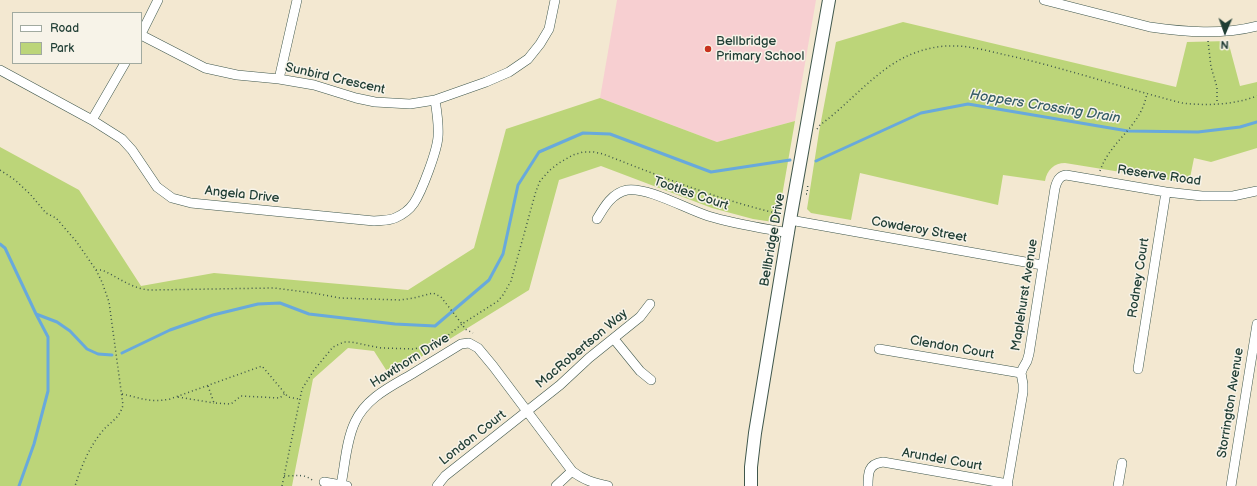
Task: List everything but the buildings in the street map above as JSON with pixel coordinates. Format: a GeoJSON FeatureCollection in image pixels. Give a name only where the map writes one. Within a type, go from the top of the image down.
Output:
{"type":"FeatureCollection","features":[{"type":"Feature","properties":{"kind":"street"},"geometry":{"type":"LineString","coordinates":[[142,33],[158,0]]}},
{"type":"Feature","properties":{"kind":"street"},"geometry":{"type":"LineString","coordinates":[[279,79],[297,0]]}},
{"type":"Feature","properties":{"kind":"street","name":"Sunbird Crescent"},"geometry":{"type":"LineString","coordinates":[[142,36],[205,68],[237,75],[279,79],[314,85],[356,98],[375,102],[410,104],[435,100],[486,82],[509,72],[528,59],[540,44],[549,29],[555,0]]}},
{"type":"Feature","properties":{"kind":"street","name":"Bellbridge Drive"},"geometry":{"type":"LineString","coordinates":[[751,486],[751,467],[755,433],[787,222],[796,193],[829,0]]}},
{"type":"Feature","properties":{"kind":"street"},"geometry":{"type":"LineString","coordinates":[[1044,0],[1150,27],[1190,32],[1241,30],[1257,26]]}},
{"type":"Feature","properties":{"kind":"street"},"geometry":{"type":"LineString","coordinates":[[92,120],[124,64]]}},
{"type":"Feature","properties":{"kind":"street","name":"Angela Drive"},"geometry":{"type":"LineString","coordinates":[[0,70],[122,138],[157,187],[172,198],[191,203],[374,221],[394,218],[405,212],[413,204],[420,191],[434,156],[438,138],[438,120],[435,100]]}},
{"type":"Feature","properties":{"kind":"street","name":"Reserve Road"},"geometry":{"type":"LineString","coordinates":[[1059,178],[1066,175],[1166,192],[1210,196],[1233,196],[1257,191]]}},
{"type":"Feature","properties":{"kind":"street","name":"Maplehurst Avenue"},"geometry":{"type":"LineString","coordinates":[[1008,485],[1023,392],[1021,373],[1029,354],[1042,265],[1059,178]]}},
{"type":"Feature","properties":{"kind":"street","name":"Tootles Court"},"geometry":{"type":"LineString","coordinates":[[597,219],[610,200],[617,194],[626,190],[637,190],[649,193],[708,216],[744,225],[787,222]]}},
{"type":"Feature","properties":{"kind":"street","name":"Rodney Court"},"geometry":{"type":"LineString","coordinates":[[1138,369],[1166,192]]}},
{"type":"Feature","properties":{"kind":"street","name":"Cowderoy Street"},"geometry":{"type":"LineString","coordinates":[[787,222],[1042,265]]}},
{"type":"Feature","properties":{"kind":"street","name":"MacRobertson Way"},"geometry":{"type":"LineString","coordinates":[[527,412],[560,386],[589,358],[640,317],[650,304]]}},
{"type":"Feature","properties":{"kind":"street","name":"Storrington Avenue"},"geometry":{"type":"LineString","coordinates":[[1231,486],[1257,329]]}},
{"type":"Feature","properties":{"kind":"street"},"geometry":{"type":"LineString","coordinates":[[614,339],[640,371],[651,380]]}},
{"type":"Feature","properties":{"kind":"street","name":"Hawthorn Drive"},"geometry":{"type":"LineString","coordinates":[[320,482],[344,485],[350,435],[354,422],[367,404],[380,393],[465,343],[473,344],[494,366],[572,471],[581,478],[608,486]]}},
{"type":"Feature","properties":{"kind":"street","name":"Clendon Court"},"geometry":{"type":"LineString","coordinates":[[879,349],[1021,373]]}},
{"type":"Feature","properties":{"kind":"street","name":"London Court"},"geometry":{"type":"LineString","coordinates":[[437,486],[445,476],[527,412]]}},
{"type":"Feature","properties":{"kind":"street"},"geometry":{"type":"LineString","coordinates":[[865,459],[873,465],[869,472],[868,486]]}},
{"type":"Feature","properties":{"kind":"street","name":"Arundel Court"},"geometry":{"type":"LineString","coordinates":[[873,465],[883,462],[1008,485]]}},
{"type":"Feature","properties":{"kind":"street"},"geometry":{"type":"LineString","coordinates":[[1118,486],[1122,463]]}},
{"type":"Feature","properties":{"kind":"street"},"geometry":{"type":"LineString","coordinates":[[556,486],[572,471]]}},
{"type":"Feature","properties":{"kind":"path"},"geometry":{"type":"LineString","coordinates":[[1208,32],[1211,67],[1216,87],[1217,104]]}},
{"type":"Feature","properties":{"kind":"path"},"geometry":{"type":"LineString","coordinates":[[816,131],[820,125],[894,63],[906,56],[939,46],[962,46],[1028,60],[1182,103],[1217,104],[1239,101],[1257,96]]}},
{"type":"Feature","properties":{"kind":"path"},"geometry":{"type":"LineString","coordinates":[[1100,172],[1110,151],[1133,126],[1140,115],[1145,104],[1146,93]]}},
{"type":"Feature","properties":{"kind":"path"},"geometry":{"type":"LineString","coordinates":[[282,486],[299,399],[304,384],[332,347],[338,344],[351,342],[381,348],[424,348],[440,342],[462,324],[498,300],[503,295],[511,281],[538,184],[550,170],[562,160],[583,152],[604,154],[700,191],[787,222]]}},
{"type":"Feature","properties":{"kind":"path"},"geometry":{"type":"LineString","coordinates":[[0,170],[15,180],[30,194],[46,213],[56,218],[76,241],[96,270],[109,302],[123,405],[118,417],[101,432],[94,443],[86,457],[75,486]]}},
{"type":"Feature","properties":{"kind":"path"},"geometry":{"type":"LineString","coordinates":[[796,193],[807,194],[808,182]]}},
{"type":"Feature","properties":{"kind":"path"},"geometry":{"type":"LineString","coordinates":[[96,270],[102,270],[141,289],[274,288],[340,298],[400,300],[433,293],[441,297],[465,329],[473,333]]}},
{"type":"Feature","properties":{"kind":"path"},"geometry":{"type":"LineString","coordinates":[[122,394],[152,401],[159,401],[176,397],[262,366],[288,397],[299,399]]}},
{"type":"Feature","properties":{"kind":"path"},"geometry":{"type":"LineString","coordinates":[[208,386],[214,403]]}},
{"type":"Feature","properties":{"kind":"path"},"geometry":{"type":"LineString","coordinates":[[176,397],[231,404],[240,396],[280,398],[284,393]]}},
{"type":"Feature","properties":{"kind":"path"},"geometry":{"type":"LineString","coordinates":[[284,476],[303,475],[320,482]]}},
{"type":"Feature","properties":{"kind":"shaded area","name":"Bellbridge Primary School"},"geometry":{"type":"Polygon","coordinates":[[[617,0],[816,0],[795,121],[717,142],[600,98],[617,0]]]}},
{"type":"Feature","properties":{"kind":"green space"},"geometry":{"type":"Polygon","coordinates":[[[903,22],[1176,87],[1187,42],[1228,41],[1240,86],[1257,82],[1257,148],[1211,162],[1194,158],[1189,183],[1065,163],[1058,164],[1049,170],[1045,181],[1003,175],[998,205],[860,173],[851,220],[811,213],[807,209],[819,132],[836,42],[903,22]]]}},
{"type":"Feature","properties":{"kind":"green space"},"geometry":{"type":"Polygon","coordinates":[[[600,98],[717,142],[795,121],[778,219],[773,222],[753,219],[712,208],[601,166],[559,180],[529,290],[390,376],[374,351],[348,348],[313,379],[292,486],[0,486],[0,147],[79,190],[141,286],[214,273],[408,290],[474,248],[506,129],[600,98]]]}},
{"type":"Feature","properties":{"kind":"waterway","name":"Hoppers Crossing Drain"},"geometry":{"type":"LineString","coordinates":[[816,161],[921,113],[968,104],[1128,131],[1198,132],[1240,127],[1257,122]]}},
{"type":"Feature","properties":{"kind":"waterway","name":"Hoppers Crossing Drain"},"geometry":{"type":"LineString","coordinates":[[122,353],[170,330],[213,315],[258,304],[280,303],[309,314],[395,324],[435,326],[489,280],[503,254],[518,185],[539,152],[583,133],[610,134],[711,172],[790,160]]}},
{"type":"Feature","properties":{"kind":"waterway"},"geometry":{"type":"LineString","coordinates":[[0,244],[5,248],[48,337],[48,391],[34,444],[19,486]]}},
{"type":"Feature","properties":{"kind":"waterway","name":"Hoppers Crossing Drain"},"geometry":{"type":"LineString","coordinates":[[36,314],[57,322],[70,331],[87,349],[98,354],[112,355]]}},
{"type":"Feature","properties":{"kind":"place","name":"Bellbridge Primary School"},"geometry":{"type":"Point","coordinates":[708,49]}}]}
